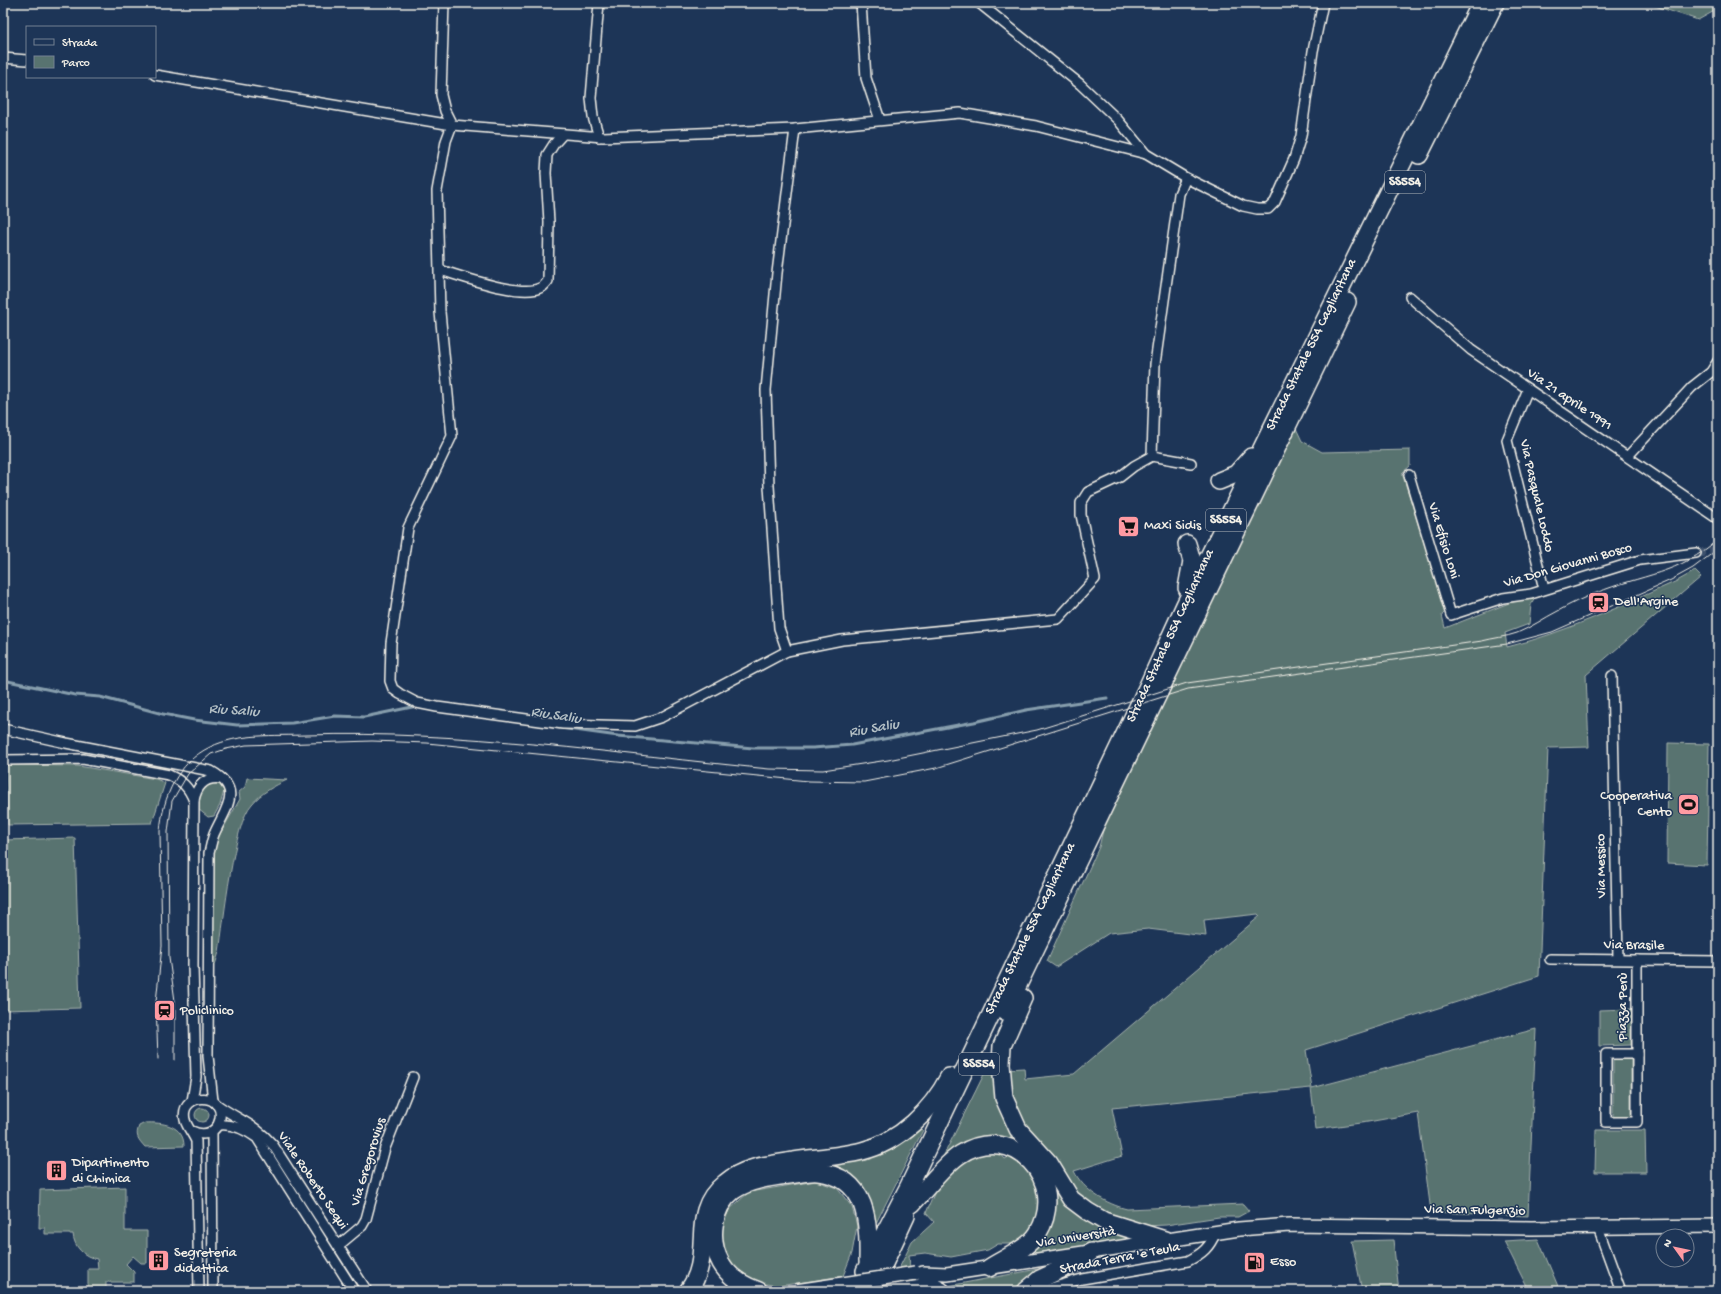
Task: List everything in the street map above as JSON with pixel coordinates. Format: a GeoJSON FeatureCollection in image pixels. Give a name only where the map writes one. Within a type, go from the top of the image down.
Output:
{"type":"FeatureCollection","features":[{"type":"Feature","properties":{"kind":"highway","name":"Strada Statale 554 Cagliaritana"},"geometry":{"type":"LineString","coordinates":[[1155,686],[1185,605],[1481,3]]}},
{"type":"Feature","properties":{"kind":"highway","name":"Strada Statale 554 Cagliaritana"},"geometry":{"type":"LineString","coordinates":[[871,1269],[966,1066],[1496,3]]}},
{"type":"Feature","properties":{"kind":"highway"},"geometry":{"type":"LineString","coordinates":[[1220,481],[1236,474],[1265,441]]}},
{"type":"Feature","properties":{"kind":"highway"},"geometry":{"type":"LineString","coordinates":[[1185,605],[1192,561],[1187,544]]}},
{"type":"Feature","properties":{"kind":"highway","name":"Strada Statale 554 Cagliaritana"},"geometry":{"type":"LineString","coordinates":[[871,1269],[912,1204],[1047,924],[1141,714]]}},
{"type":"Feature","properties":{"kind":"highway"},"geometry":{"type":"LineString","coordinates":[[1047,924],[1052,937],[1002,1046],[1001,1064],[1004,1098],[1018,1129],[1048,1164],[1071,1199],[1104,1221],[1165,1240]]}},
{"type":"Feature","properties":{"kind":"highway"},"geometry":{"type":"LineString","coordinates":[[688,1291],[699,1272],[703,1250],[702,1227],[706,1207],[712,1197],[725,1183],[744,1171],[767,1165],[862,1151],[885,1142],[915,1121],[932,1105],[942,1091],[950,1074],[966,1066]]}},
{"type":"Feature","properties":{"kind":"highway"},"geometry":{"type":"LineString","coordinates":[[912,1204],[960,1154],[980,1146],[1004,1146],[1026,1156],[1039,1170],[1046,1189],[1047,1212],[1038,1233],[1026,1246],[989,1268]]}},
{"type":"Feature","properties":{"kind":"highway"},"geometry":{"type":"LineString","coordinates":[[759,1291],[740,1282],[730,1274],[721,1262],[714,1243],[713,1228],[716,1214],[732,1191],[747,1183],[760,1180],[818,1172],[831,1174],[844,1180],[861,1200],[867,1216],[871,1269]]}},
{"type":"Feature","properties":{"kind":"highway"},"geometry":{"type":"LineString","coordinates":[[1026,1291],[1040,1279],[1079,1261],[1091,1252]]}},
{"type":"Feature","properties":{"kind":"highway"},"geometry":{"type":"LineString","coordinates":[[921,1280],[941,1291]]}},
{"type":"Feature","properties":{"kind":"street"},"geometry":{"type":"LineString","coordinates":[[444,3],[441,95],[445,111],[452,125],[446,141],[438,192],[440,312],[452,436],[408,528],[391,643],[390,681],[392,689],[417,703],[437,707],[563,724],[635,726],[662,718],[787,650],[842,640],[1058,619],[1095,579],[1081,515],[1081,503],[1088,492],[1120,477],[1134,466],[1152,456],[1191,463]]}},
{"type":"Feature","properties":{"kind":"street"},"geometry":{"type":"LineString","coordinates":[[599,3],[591,98],[593,117],[599,137]]}},
{"type":"Feature","properties":{"kind":"street"},"geometry":{"type":"LineString","coordinates":[[861,3],[866,78],[880,120]]}},
{"type":"Feature","properties":{"kind":"street"},"geometry":{"type":"LineString","coordinates":[[979,3],[1080,84],[1118,120],[1146,154]]}},
{"type":"Feature","properties":{"kind":"street"},"geometry":{"type":"LineString","coordinates":[[156,75],[452,125],[599,137],[796,129],[960,113],[1036,126],[1146,154],[1186,178],[1243,206],[1256,209],[1268,209],[1275,202],[1302,136],[1313,52],[1323,3]]}},
{"type":"Feature","properties":{"kind":"street"},"geometry":{"type":"LineString","coordinates":[[3,58],[26,60]]}},
{"type":"Feature","properties":{"kind":"street"},"geometry":{"type":"LineString","coordinates":[[787,650],[779,628],[768,486],[766,390],[777,273],[796,129]]}},
{"type":"Feature","properties":{"kind":"street"},"geometry":{"type":"LineString","coordinates":[[440,270],[507,289],[531,290],[542,287],[548,281],[549,222],[546,173],[547,155],[563,134]]}},
{"type":"Feature","properties":{"kind":"street"},"geometry":{"type":"LineString","coordinates":[[1152,456],[1155,364],[1179,194],[1186,178]]}},
{"type":"Feature","properties":{"kind":"street","name":"Via 21 aprile 1991"},"geometry":{"type":"LineString","coordinates":[[1410,297],[1472,350],[1718,519]]}},
{"type":"Feature","properties":{"kind":"street"},"geometry":{"type":"LineString","coordinates":[[1628,456],[1692,387],[1711,372],[1718,361]]}},
{"type":"Feature","properties":{"kind":"street","name":"Via Pasquale Loddo"},"geometry":{"type":"LineString","coordinates":[[1528,389],[1507,440],[1544,589]]}},
{"type":"Feature","properties":{"kind":"street","name":"Via Efisio Loni"},"geometry":{"type":"LineString","coordinates":[[1409,475],[1451,615]]}},
{"type":"Feature","properties":{"kind":"street","name":"Via Don Giovanni Bosco"},"geometry":{"type":"LineString","coordinates":[[1451,615],[1503,598],[1531,594],[1640,560],[1696,553]]}},
{"type":"Feature","properties":{"kind":"street","name":"Via Messico"},"geometry":{"type":"LineString","coordinates":[[1612,676],[1618,960]]}},
{"type":"Feature","properties":{"kind":"street"},"geometry":{"type":"LineString","coordinates":[[3,729],[66,743],[211,771],[223,780],[231,792],[230,800],[214,834],[209,853],[208,1049],[215,1102],[221,1114],[215,1128],[213,1291]]}},
{"type":"Feature","properties":{"kind":"street"},"geometry":{"type":"LineString","coordinates":[[3,760],[83,759],[169,775],[185,784],[191,792],[194,801]]}},
{"type":"Feature","properties":{"kind":"street"},"geometry":{"type":"LineString","coordinates":[[192,1101],[196,1077],[193,966],[194,801],[195,793],[204,782],[210,778],[223,780]]}},
{"type":"Feature","properties":{"kind":"street","name":"Via Brasile"},"geometry":{"type":"LineString","coordinates":[[1550,959],[1718,961]]}},
{"type":"Feature","properties":{"kind":"street","name":"Piazza Perù"},"geometry":{"type":"LineString","coordinates":[[1636,960],[1637,1054],[1637,1122],[1606,1122],[1606,1054],[1637,1054]]}},
{"type":"Feature","properties":{"kind":"street","name":"Via Gregorovius"},"geometry":{"type":"LineString","coordinates":[[338,1246],[362,1226],[366,1219],[380,1163],[413,1077]]}},
{"type":"Feature","properties":{"kind":"street"},"geometry":{"type":"LineString","coordinates":[[199,1291],[196,1141],[184,1115],[188,1104],[192,1101],[203,1098],[215,1102]]}},
{"type":"Feature","properties":{"kind":"street","name":"Viale Roberto Sequi"},"geometry":{"type":"LineString","coordinates":[[215,1102],[247,1121],[264,1135],[273,1145],[367,1291]]}},
{"type":"Feature","properties":{"kind":"street","name":"Viale Roberto Sequi"},"geometry":{"type":"LineString","coordinates":[[215,1128],[228,1124],[240,1128],[257,1138],[354,1291]]}},
{"type":"Feature","properties":{"kind":"street"},"geometry":{"type":"LineString","coordinates":[[192,1131],[202,1134],[215,1128]]}},
{"type":"Feature","properties":{"kind":"street","name":"Via San Fulgenzio"},"geometry":{"type":"LineString","coordinates":[[1232,1230],[1321,1224],[1598,1228],[1718,1226]]}},
{"type":"Feature","properties":{"kind":"street"},"geometry":{"type":"LineString","coordinates":[[1598,1228],[1621,1291]]}},
{"type":"Feature","properties":{"kind":"street","name":"Via Università"},"geometry":{"type":"LineString","coordinates":[[886,1291],[921,1280],[948,1274],[1232,1230]]}},
{"type":"Feature","properties":{"kind":"street","name":"Strada Terra 'e Teula"},"geometry":{"type":"LineString","coordinates":[[1041,1291],[1082,1279],[1188,1261],[1202,1254],[1211,1244],[1213,1233]]}},
{"type":"Feature","properties":{"kind":"street","name":"Via Università"},"geometry":{"type":"LineString","coordinates":[[796,1291],[921,1280]]}},
{"type":"Feature","properties":{"kind":"green space"},"geometry":{"type":"Polygon","coordinates":[[[1646,3],[1718,3],[1718,9],[1698,20],[1646,3]]]}},
{"type":"Feature","properties":{"kind":"green space"},"geometry":{"type":"Polygon","coordinates":[[[1294,424],[1302,441],[1322,452],[1410,450],[1410,466],[1402,473],[1445,607],[1445,612],[1442,615],[1445,628],[1509,603],[1536,596],[1531,605],[1529,624],[1505,633],[1507,647],[1551,634],[1594,618],[1677,581],[1695,571],[1701,577],[1586,675],[1589,747],[1548,748],[1539,976],[1306,1050],[1312,1088],[1536,1029],[1528,1216],[1431,1212],[1418,1113],[1316,1129],[1311,1088],[1112,1108],[1122,1156],[1074,1171],[1089,1190],[1111,1204],[1127,1209],[1243,1204],[1249,1211],[1238,1217],[1219,1217],[1166,1225],[1145,1226],[1127,1224],[1084,1204],[1024,1128],[1012,1104],[1006,1069],[1024,1068],[1025,1079],[1074,1074],[1260,916],[1258,914],[1204,920],[1206,936],[1148,929],[1109,933],[1056,967],[1047,961],[1099,847],[1106,818],[1294,424]]]}},
{"type":"Feature","properties":{"kind":"green space","name":"Cooperativa Cento"},"geometry":{"type":"Polygon","coordinates":[[[1668,743],[1709,744],[1707,865],[1667,863],[1668,743]]]}},
{"type":"Feature","properties":{"kind":"green space"},"geometry":{"type":"Polygon","coordinates":[[[6,765],[78,766],[156,779],[165,783],[152,823],[8,825],[6,765]]]}},
{"type":"Feature","properties":{"kind":"green space"},"geometry":{"type":"Polygon","coordinates":[[[247,778],[287,780],[259,796],[245,815],[230,874],[219,952],[215,965],[208,961],[211,865],[216,841],[240,799],[239,792],[245,787],[247,778]]]}},
{"type":"Feature","properties":{"kind":"green space"},"geometry":{"type":"Polygon","coordinates":[[[208,783],[219,784],[224,791],[220,805],[214,816],[208,817],[198,809],[198,795],[208,783]]]}},
{"type":"Feature","properties":{"kind":"green space"},"geometry":{"type":"Polygon","coordinates":[[[75,838],[80,1008],[3,1010],[3,840],[75,838]]]}},
{"type":"Feature","properties":{"kind":"green space"},"geometry":{"type":"Polygon","coordinates":[[[1631,1009],[1631,1045],[1599,1046],[1599,1010],[1631,1009]]]}},
{"type":"Feature","properties":{"kind":"green space"},"geometry":{"type":"Polygon","coordinates":[[[994,1054],[1026,1150],[981,1140],[962,1145],[952,1151],[941,1161],[994,1054]]]}},
{"type":"Feature","properties":{"kind":"green space"},"geometry":{"type":"Polygon","coordinates":[[[1613,1058],[1631,1058],[1631,1117],[1613,1117],[1613,1058]]]}},
{"type":"Feature","properties":{"kind":"green space"},"geometry":{"type":"Polygon","coordinates":[[[202,1108],[207,1110],[209,1115],[207,1120],[202,1122],[197,1120],[195,1115],[197,1110],[202,1108]]]}},
{"type":"Feature","properties":{"kind":"green space"},"geometry":{"type":"Polygon","coordinates":[[[145,1123],[158,1123],[171,1126],[180,1133],[184,1146],[145,1147],[139,1139],[137,1132],[139,1126],[145,1123]]]}},
{"type":"Feature","properties":{"kind":"green space"},"geometry":{"type":"Polygon","coordinates":[[[919,1128],[923,1130],[875,1225],[824,1164],[919,1128]]]}},
{"type":"Feature","properties":{"kind":"green space"},"geometry":{"type":"Polygon","coordinates":[[[1596,1130],[1645,1130],[1646,1172],[1595,1172],[1596,1130]]]}},
{"type":"Feature","properties":{"kind":"green space"},"geometry":{"type":"Polygon","coordinates":[[[999,1152],[1005,1159],[1010,1156],[1019,1161],[1037,1183],[1040,1214],[1024,1240],[1013,1244],[998,1244],[988,1250],[951,1257],[925,1253],[909,1255],[912,1291],[888,1291],[912,1242],[934,1222],[926,1213],[936,1189],[962,1157],[999,1152]]]}},
{"type":"Feature","properties":{"kind":"green space"},"geometry":{"type":"Polygon","coordinates":[[[816,1181],[837,1188],[852,1207],[857,1226],[852,1253],[843,1276],[779,1286],[759,1283],[742,1276],[725,1258],[721,1229],[729,1210],[749,1192],[816,1181]]]}},
{"type":"Feature","properties":{"kind":"green space"},"geometry":{"type":"Polygon","coordinates":[[[1051,1184],[1126,1236],[1126,1240],[1035,1253],[1032,1249],[1051,1184]]]}},
{"type":"Feature","properties":{"kind":"green space"},"geometry":{"type":"Polygon","coordinates":[[[125,1187],[125,1231],[147,1231],[147,1263],[141,1263],[133,1256],[126,1264],[134,1272],[134,1282],[106,1282],[106,1291],[88,1291],[88,1269],[98,1269],[97,1259],[92,1258],[80,1251],[75,1243],[73,1234],[45,1234],[45,1228],[39,1228],[40,1190],[125,1187]]]}},
{"type":"Feature","properties":{"kind":"green space"},"geometry":{"type":"Polygon","coordinates":[[[1538,1239],[1560,1291],[1529,1291],[1504,1241],[1538,1239]]]}},
{"type":"Feature","properties":{"kind":"green space"},"geometry":{"type":"Polygon","coordinates":[[[1393,1240],[1399,1291],[1362,1291],[1352,1241],[1393,1240]]]}},
{"type":"Feature","properties":{"kind":"green space"},"geometry":{"type":"Polygon","coordinates":[[[1054,1266],[1031,1279],[1017,1291],[950,1291],[943,1287],[1054,1266]]]}},
{"type":"Feature","properties":{"kind":"waterway","name":"Riu Saliu"},"geometry":{"type":"LineString","coordinates":[[3,680],[75,695],[100,697],[163,714],[194,720],[237,725],[292,723],[335,716],[364,717],[417,706]]}},
{"type":"Feature","properties":{"kind":"waterway","name":"Riu Saliu"},"geometry":{"type":"LineString","coordinates":[[539,725],[618,736],[753,748],[813,748],[852,745],[974,722],[1026,710],[1107,698]]}},
{"type":"Feature","properties":{"kind":"tunnel"},"geometry":{"type":"LineString","coordinates":[[1696,553],[1718,551]]}},
{"type":"Feature","properties":{"kind":"tunnel"},"geometry":{"type":"LineString","coordinates":[[871,1291],[881,1270]]}},
{"type":"Feature","properties":{"kind":"tram line"},"geometry":{"type":"LineString","coordinates":[[158,1059],[156,1002],[162,946],[160,831],[164,806],[174,782],[189,762],[198,754],[221,743],[233,739],[257,736],[364,734],[422,736],[538,744],[769,769],[823,770],[888,760],[1037,730],[1187,683],[1508,636],[1522,631],[1567,606],[1591,595],[1674,567],[1689,560],[1718,539]]}},
{"type":"Feature","properties":{"kind":"tram line"},"geometry":{"type":"LineString","coordinates":[[175,1060],[175,1001],[169,958],[168,832],[172,801],[188,774],[211,754],[226,749],[246,745],[372,741],[427,743],[808,781],[864,782],[936,768],[1188,689],[1507,644],[1552,632],[1671,580],[1693,568],[1718,549]]}},
{"type":"Feature","properties":{"kind":"place","name":"Maxi Sidis"},"geometry":{"type":"Point","coordinates":[1128,526]}},
{"type":"Feature","properties":{"kind":"place","name":"Dell'Argine"},"geometry":{"type":"Point","coordinates":[1598,602]}},
{"type":"Feature","properties":{"kind":"place","name":"Cooperativa Cento"},"geometry":{"type":"Point","coordinates":[1688,804]}},
{"type":"Feature","properties":{"kind":"place","name":"Policlinico"},"geometry":{"type":"Point","coordinates":[165,1011]}},
{"type":"Feature","properties":{"kind":"place","name":"Dipartimento di Chimica"},"geometry":{"type":"Point","coordinates":[57,1171]}},
{"type":"Feature","properties":{"kind":"place","name":"Segreteria didattica"},"geometry":{"type":"Point","coordinates":[159,1261]}},
{"type":"Feature","properties":{"kind":"place","name":"Esso"},"geometry":{"type":"Point","coordinates":[1255,1262]}}]}
